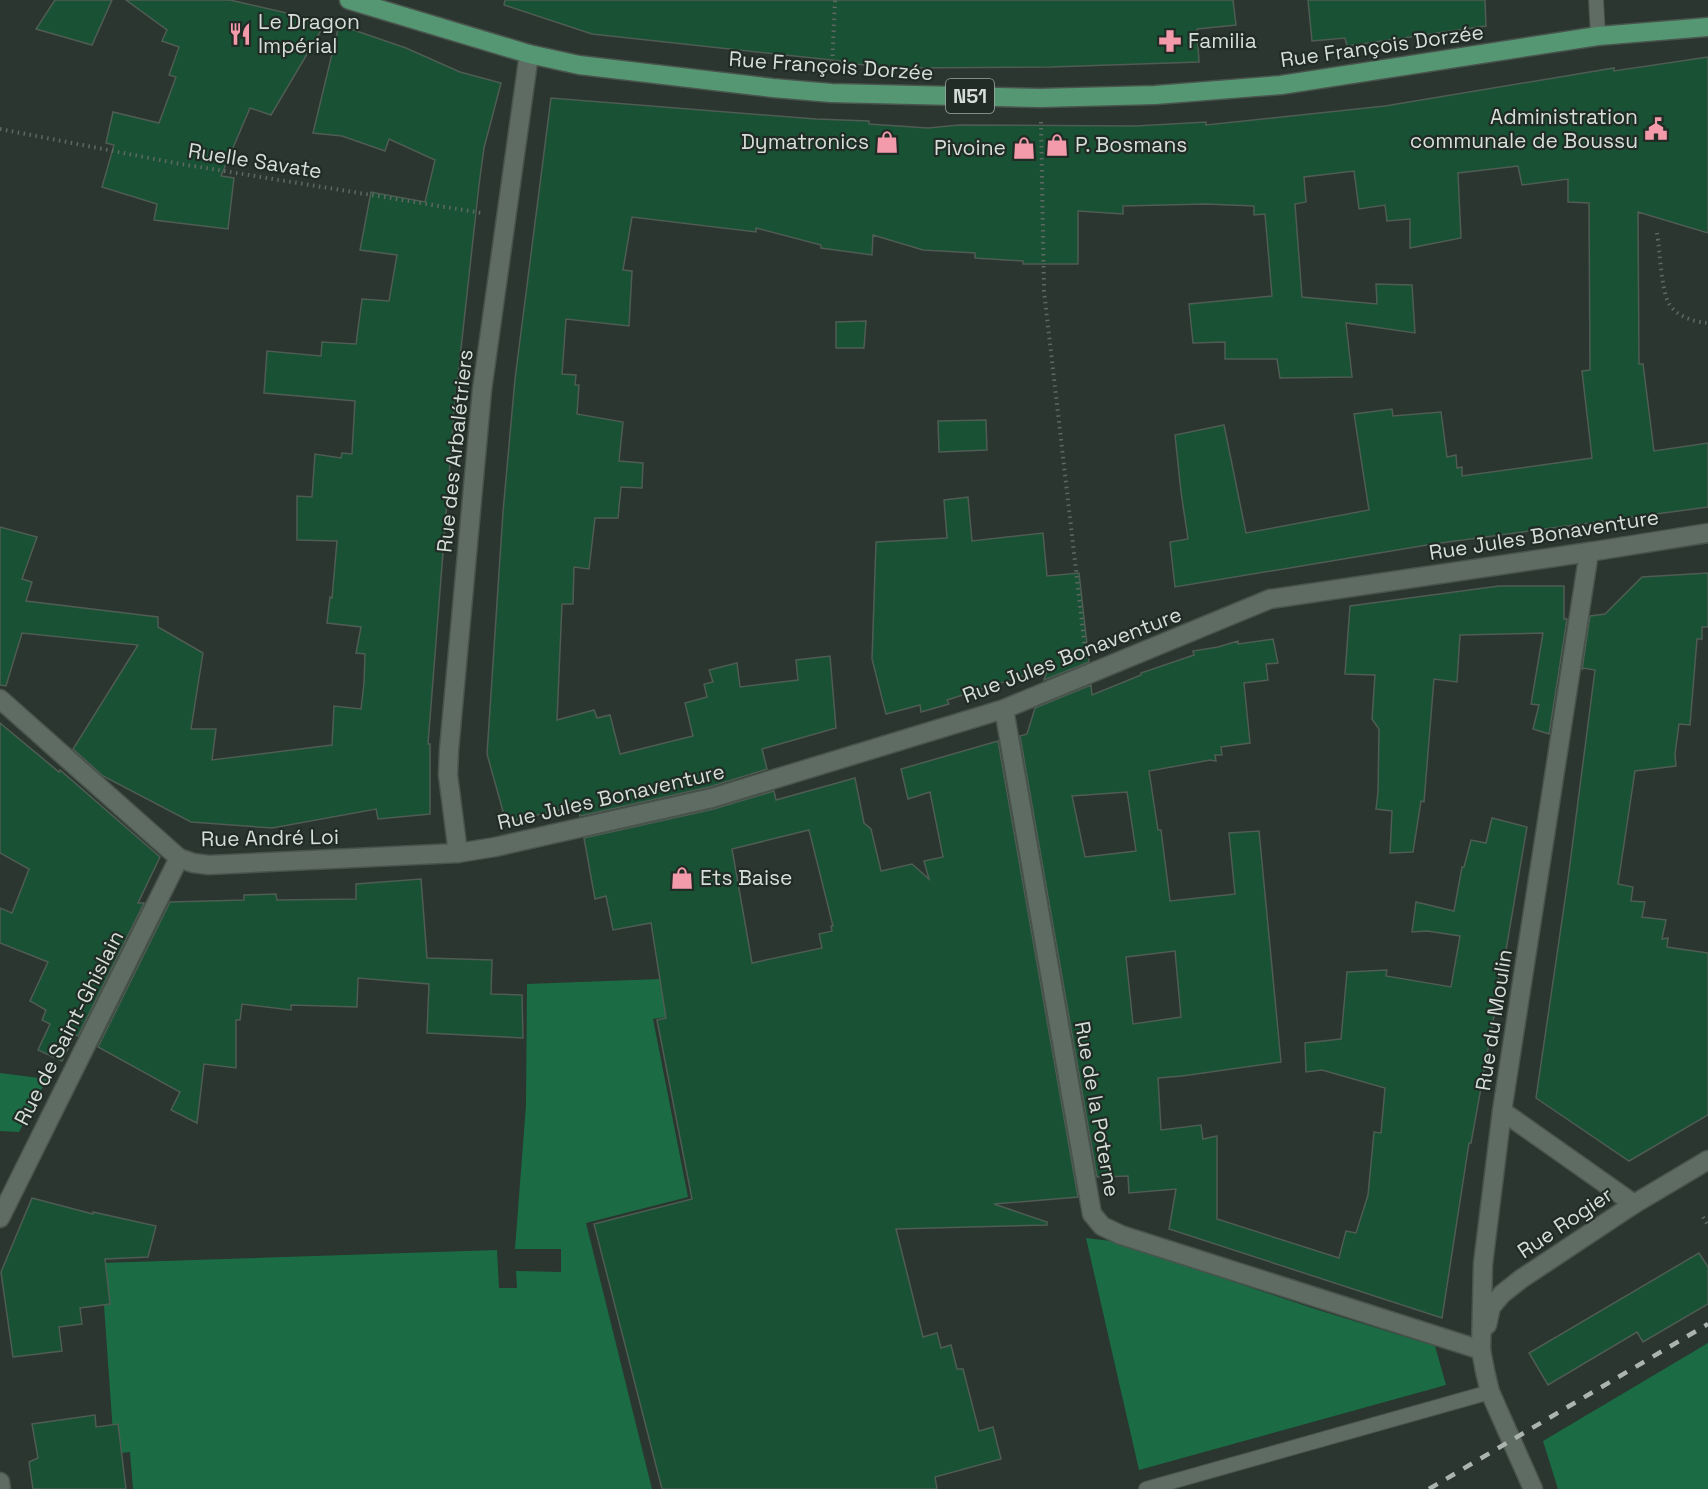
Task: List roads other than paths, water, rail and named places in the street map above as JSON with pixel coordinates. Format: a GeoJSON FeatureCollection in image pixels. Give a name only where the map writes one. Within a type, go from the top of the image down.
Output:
{"type":"FeatureCollection","features":[{"type":"Feature","properties":{"kind":"main road","name":"Rue François Dorzée"},"geometry":{"type":"LineString","coordinates":[[356,1],[529,54],[579,65],[831,93],[1040,98],[1155,95],[1281,85],[1598,36],[1708,27]]}},
{"type":"Feature","properties":{"kind":"main road","name":"Rue François Dorzée"},"geometry":{"type":"LineString","coordinates":[[1639,32],[1708,15]]}},
{"type":"Feature","properties":{"kind":"street","name":"Rue des Arbalétriers"},"geometry":{"type":"LineString","coordinates":[[458,853],[448,775],[449,750],[482,390],[529,54]]}},
{"type":"Feature","properties":{"kind":"street","name":"Rue Jules Bonaventure"},"geometry":{"type":"LineString","coordinates":[[458,853],[495,848],[712,798],[1004,709],[1270,599],[1708,533]]}},
{"type":"Feature","properties":{"kind":"street","name":"Rue du Moulin"},"geometry":{"type":"LineString","coordinates":[[1533,1489],[1490,1392],[1481,1350],[1483,1264],[1502,1111],[1589,552]]}},
{"type":"Feature","properties":{"kind":"street","name":"Rue André Loi"},"geometry":{"type":"LineString","coordinates":[[0,699],[179,858],[208,865],[458,853]]}},
{"type":"Feature","properties":{"kind":"street","name":"Rue de la Poterne"},"geometry":{"type":"LineString","coordinates":[[1004,709],[1092,1214],[1102,1226],[1121,1235],[1481,1350]]}},
{"type":"Feature","properties":{"kind":"street","name":"Rue de Saint-Ghislain"},"geometry":{"type":"LineString","coordinates":[[0,1218],[179,858]]}},
{"type":"Feature","properties":{"kind":"street"},"geometry":{"type":"LineString","coordinates":[[1502,1111],[1634,1204]]}},
{"type":"Feature","properties":{"kind":"street","name":"Rue Rogier"},"geometry":{"type":"LineString","coordinates":[[1481,1350],[1491,1307],[1502,1294],[1634,1204],[1708,1160]]}},
{"type":"Feature","properties":{"kind":"street"},"geometry":{"type":"LineString","coordinates":[[0,1482],[1,1489]]}},
{"type":"Feature","properties":{"kind":"lane"},"geometry":{"type":"LineString","coordinates":[[1596,0],[1598,36]]}},
{"type":"Feature","properties":{"kind":"lane"},"geometry":{"type":"LineString","coordinates":[[1146,1489],[1490,1392]]}},
{"type":"Feature","properties":{"kind":"railway"},"geometry":{"type":"LineString","coordinates":[[1429,1489],[1708,1324]]}},
{"type":"Feature","properties":{"kind":"place","name":"Le Dragon Impérial"},"geometry":{"type":"Point","coordinates":[240,34]}},
{"type":"Feature","properties":{"kind":"place","name":"Familia"},"geometry":{"type":"Point","coordinates":[1170,41]}},
{"type":"Feature","properties":{"kind":"place","name":"Administration communale de Boussu"},"geometry":{"type":"Point","coordinates":[1656,129]}},
{"type":"Feature","properties":{"kind":"place","name":"Dymatronics"},"geometry":{"type":"Point","coordinates":[887,142]}},
{"type":"Feature","properties":{"kind":"place","name":"P. Bosmans"},"geometry":{"type":"Point","coordinates":[1057,145]}},
{"type":"Feature","properties":{"kind":"place","name":"Pivoine"},"geometry":{"type":"Point","coordinates":[1024,148]}},
{"type":"Feature","properties":{"kind":"place","name":"Ets Baise"},"geometry":{"type":"Point","coordinates":[682,878]}}]}
